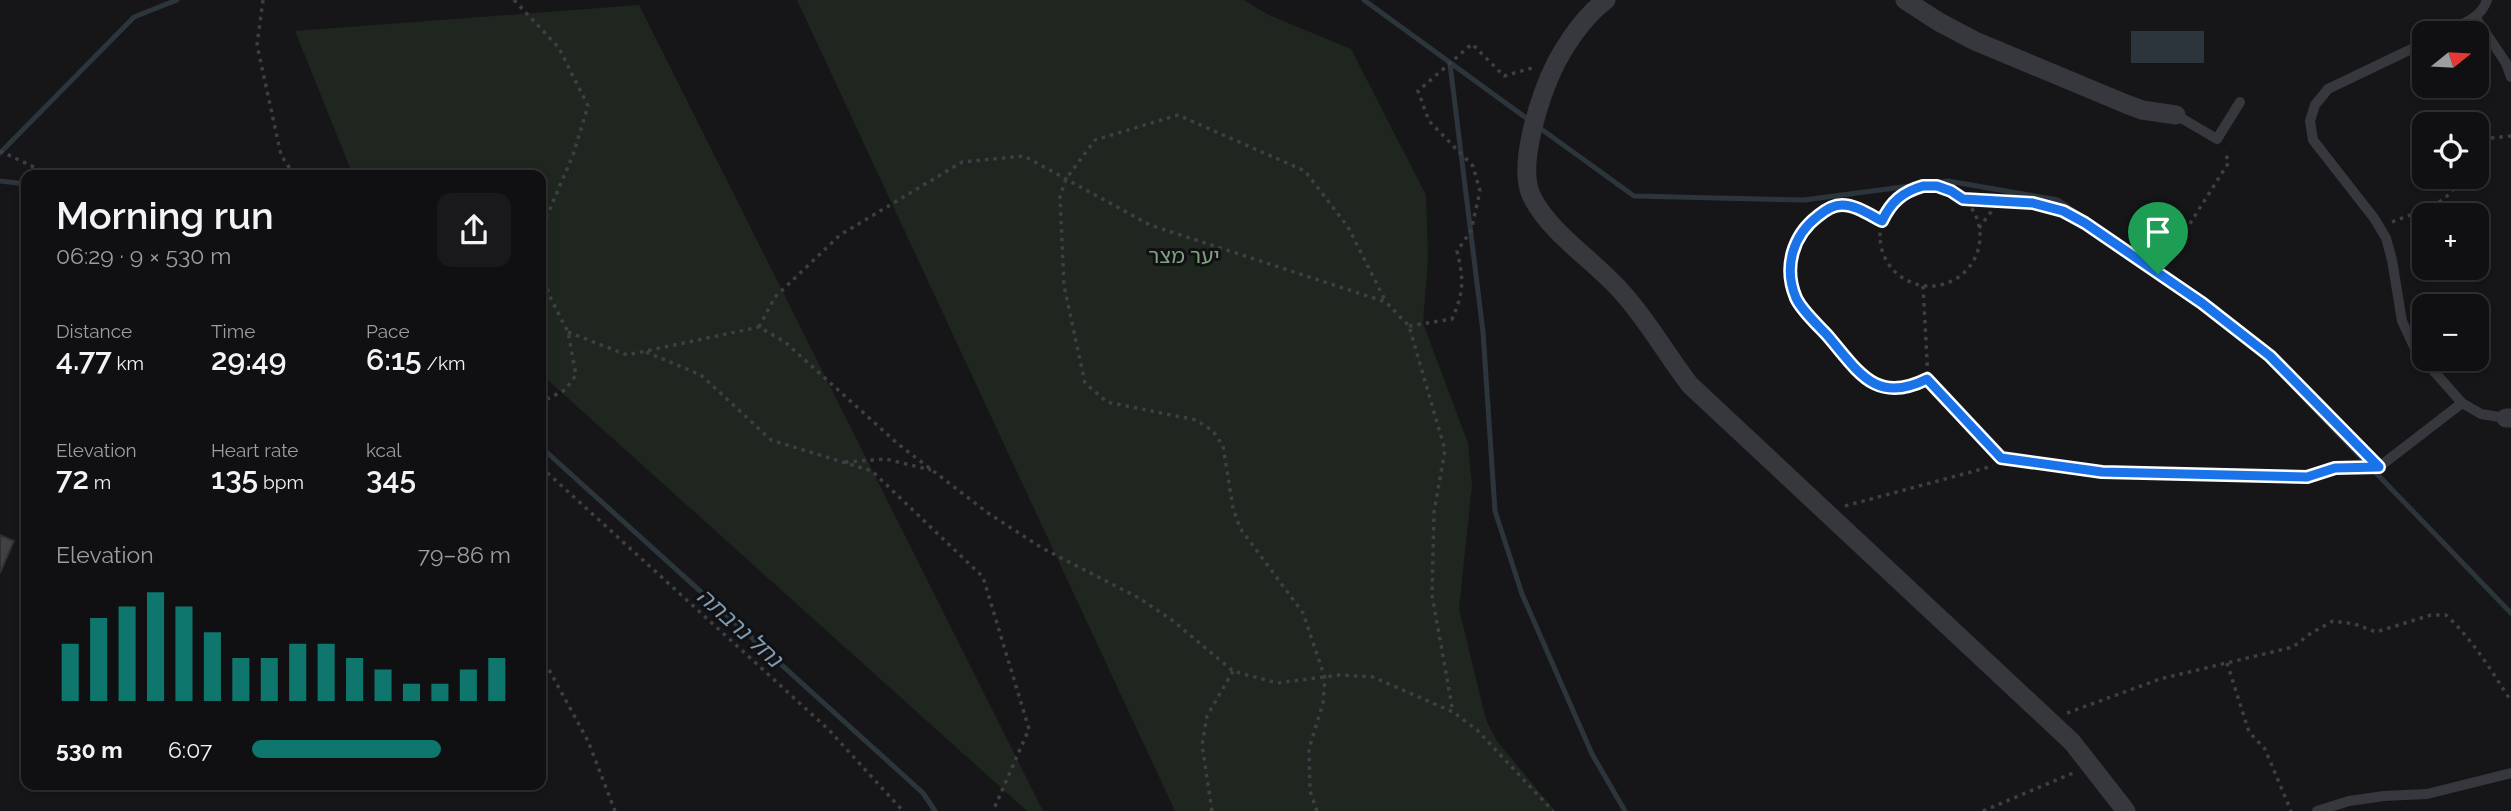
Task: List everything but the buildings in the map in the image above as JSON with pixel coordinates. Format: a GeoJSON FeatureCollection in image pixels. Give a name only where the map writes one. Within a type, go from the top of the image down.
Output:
{"type":"FeatureCollection","features":[{"type":"Feature","properties":{"kind":"street"},"geometry":{"type":"LineString","coordinates":[[1605,0],[1593,9],[1557,62],[1550,79],[1530,139],[1525,168],[1531,195],[1549,222],[1620,290],[1648,323],[1690,385],[2072,742],[2126,811]]}},
{"type":"Feature","properties":{"kind":"street"},"geometry":{"type":"LineString","coordinates":[[1905,0],[1939,22],[1988,46],[2142,110],[2176,115]]}},
{"type":"Feature","properties":{"kind":"lane"},"geometry":{"type":"LineString","coordinates":[[2467,21],[2484,8],[2487,0]]}},
{"type":"Feature","properties":{"kind":"lane"},"geometry":{"type":"LineString","coordinates":[[2475,17],[2506,63],[2511,77]]}},
{"type":"Feature","properties":{"kind":"lane"},"geometry":{"type":"LineString","coordinates":[[2412,49],[2328,89],[2315,105],[2309,121],[2313,139],[2386,238],[2407,335],[2417,352],[2462,403],[2481,414],[2509,418]]}},
{"type":"Feature","properties":{"kind":"lane"},"geometry":{"type":"LineString","coordinates":[[2176,115],[2217,139],[2240,102]]}},
{"type":"Feature","properties":{"kind":"lane"},"geometry":{"type":"LineString","coordinates":[[2001,458],[2102,472],[2307,477],[2335,468],[2379,467],[2462,403]]}},
{"type":"Feature","properties":{"kind":"lane"},"geometry":{"type":"LineString","coordinates":[[2317,811],[2350,801],[2427,794],[2511,773]]}},
{"type":"Feature","properties":{"kind":"path"},"geometry":{"type":"LineString","coordinates":[[263,0],[257,46],[281,155],[290,170]]}},
{"type":"Feature","properties":{"kind":"path"},"geometry":{"type":"LineString","coordinates":[[514,0],[559,48],[587,106],[573,155],[546,218]]}},
{"type":"Feature","properties":{"kind":"path"},"geometry":{"type":"LineString","coordinates":[[1409,326],[1452,319],[1462,298],[1461,268],[1457,251],[1471,231],[1480,191],[1474,166],[1429,121],[1418,92],[1472,44],[1504,76],[1532,68],[1538,59]]}},
{"type":"Feature","properties":{"kind":"path"},"geometry":{"type":"LineString","coordinates":[[1317,811],[1310,791],[1309,749],[1323,703],[1325,678],[1303,613],[1240,528],[1233,508],[1223,446],[1213,431],[1196,420],[1107,402],[1085,383],[1064,286],[1060,196],[1066,179],[1095,140],[1178,116],[1305,171],[1348,227],[1386,302],[1409,326],[1446,450],[1434,512],[1432,595],[1453,712]]}},
{"type":"Feature","properties":{"kind":"path"},"geometry":{"type":"LineString","coordinates":[[2489,138],[2511,136]]}},
{"type":"Feature","properties":{"kind":"path"},"geometry":{"type":"LineString","coordinates":[[2158,274],[2229,162],[2217,139]]}},
{"type":"Feature","properties":{"kind":"path"},"geometry":{"type":"LineString","coordinates":[[0,151],[40,170]]}},
{"type":"Feature","properties":{"kind":"path"},"geometry":{"type":"LineString","coordinates":[[759,327],[775,298],[839,235],[962,162],[1024,156],[1150,225],[1386,302]]}},
{"type":"Feature","properties":{"kind":"path"},"geometry":{"type":"LineString","coordinates":[[1937,186],[1963,199],[1976,217],[1979,228],[1978,249],[1968,268],[1958,278],[1945,284],[1923,286],[1905,280],[1894,272],[1886,261],[1879,235],[1888,208],[1897,198],[1909,190],[1937,186]]}},
{"type":"Feature","properties":{"kind":"path"},"geometry":{"type":"LineString","coordinates":[[2380,227],[2447,199],[2455,189]]}},
{"type":"Feature","properties":{"kind":"path"},"geometry":{"type":"LineString","coordinates":[[1963,199],[2033,203],[2063,211],[2085,223],[2202,303],[2270,356],[2379,467]]}},
{"type":"Feature","properties":{"kind":"path"},"geometry":{"type":"LineString","coordinates":[[1979,228],[1999,201]]}},
{"type":"Feature","properties":{"kind":"path"},"geometry":{"type":"LineString","coordinates":[[1882,221],[1854,207],[1840,204],[1803,228],[1792,254],[1790,274],[1797,299],[1866,380],[1889,388],[1911,387],[1927,379]]}},
{"type":"Feature","properties":{"kind":"path"},"geometry":{"type":"LineString","coordinates":[[546,283],[568,332],[576,375],[565,390],[546,400]]}},
{"type":"Feature","properties":{"kind":"path"},"geometry":{"type":"LineString","coordinates":[[1825,512],[1991,468],[2001,458],[1927,379],[1923,286]]}},
{"type":"Feature","properties":{"kind":"path"},"geometry":{"type":"LineString","coordinates":[[568,332],[627,355],[759,327],[785,342],[898,444],[988,513],[1042,548],[1139,598],[1172,620],[1233,671],[1277,683],[1339,675],[1373,677],[1453,712],[1477,730],[1553,811]]}},
{"type":"Feature","properties":{"kind":"path"},"geometry":{"type":"LineString","coordinates":[[645,351],[701,375],[771,440],[872,471],[983,577],[1029,729],[993,811]]}},
{"type":"Feature","properties":{"kind":"path"},"geometry":{"type":"LineString","coordinates":[[843,462],[886,460],[933,470]]}},
{"type":"Feature","properties":{"kind":"path"},"geometry":{"type":"LineString","coordinates":[[546,472],[828,729],[903,811]]}},
{"type":"Feature","properties":{"kind":"path"},"geometry":{"type":"LineString","coordinates":[[2049,720],[2160,679],[2293,647],[2333,621],[2355,624],[2376,632],[2431,615],[2446,615],[2479,650],[2511,701]]}},
{"type":"Feature","properties":{"kind":"path"},"geometry":{"type":"LineString","coordinates":[[2227,663],[2249,732],[2265,749],[2291,811]]}},
{"type":"Feature","properties":{"kind":"path"},"geometry":{"type":"LineString","coordinates":[[546,664],[587,741],[615,811]]}},
{"type":"Feature","properties":{"kind":"path"},"geometry":{"type":"LineString","coordinates":[[1212,811],[1202,745],[1208,716],[1233,671]]}},
{"type":"Feature","properties":{"kind":"path"},"geometry":{"type":"LineString","coordinates":[[1983,811],[2076,772]]}},
{"type":"Feature","properties":{"kind":"green space","name":"יער מצר"},"geometry":{"type":"Polygon","coordinates":[[[797,0],[1244,0],[1269,15],[1351,49],[1426,195],[1428,259],[1423,323],[1468,443],[1472,485],[1459,609],[1486,720],[1497,741],[1555,811],[1175,811],[797,0]]]}},
{"type":"Feature","properties":{"kind":"green space"},"geometry":{"type":"Polygon","coordinates":[[[639,5],[1043,811],[1027,811],[546,378],[546,170],[351,170],[295,31],[639,5]]]}},
{"type":"Feature","properties":{"kind":"shaded area"},"geometry":{"type":"Polygon","coordinates":[[[2131,31],[2204,31],[2204,63],[2131,63],[2131,31]]]}},
{"type":"Feature","properties":{"kind":"waterway"},"geometry":{"type":"LineString","coordinates":[[0,153],[134,17],[177,0]]}},
{"type":"Feature","properties":{"kind":"waterway"},"geometry":{"type":"LineString","coordinates":[[1364,0],[1529,120]]}},
{"type":"Feature","properties":{"kind":"waterway"},"geometry":{"type":"LineString","coordinates":[[1450,64],[1483,332],[1495,511],[1522,594],[1592,754],[1625,811]]}},
{"type":"Feature","properties":{"kind":"waterway"},"geometry":{"type":"LineString","coordinates":[[1537,126],[1634,196],[1804,200],[1948,181],[2058,200],[2217,308],[2511,613]]}},
{"type":"Feature","properties":{"kind":"waterway","name":"נחל נרבתה"},"geometry":{"type":"LineString","coordinates":[[0,181],[21,183]]}},
{"type":"Feature","properties":{"kind":"waterway","name":"נחל נרבתה"},"geometry":{"type":"LineString","coordinates":[[546,452],[923,793],[935,811]]}},
{"type":"Feature","properties":{"kind":"route"},"geometry":{"type":"LineString","coordinates":[[1937,186],[1963,199],[2033,203],[2063,211],[2085,223],[2158,274],[2202,303],[2270,356],[2379,467],[2335,468],[2307,477],[2102,472],[2001,458],[1927,379],[1911,387],[1889,388],[1866,380],[1797,299],[1790,274],[1792,254],[1803,228],[1824,212],[1840,204],[1854,207],[1882,221],[1888,208],[1909,190],[1937,186]]}}]}
